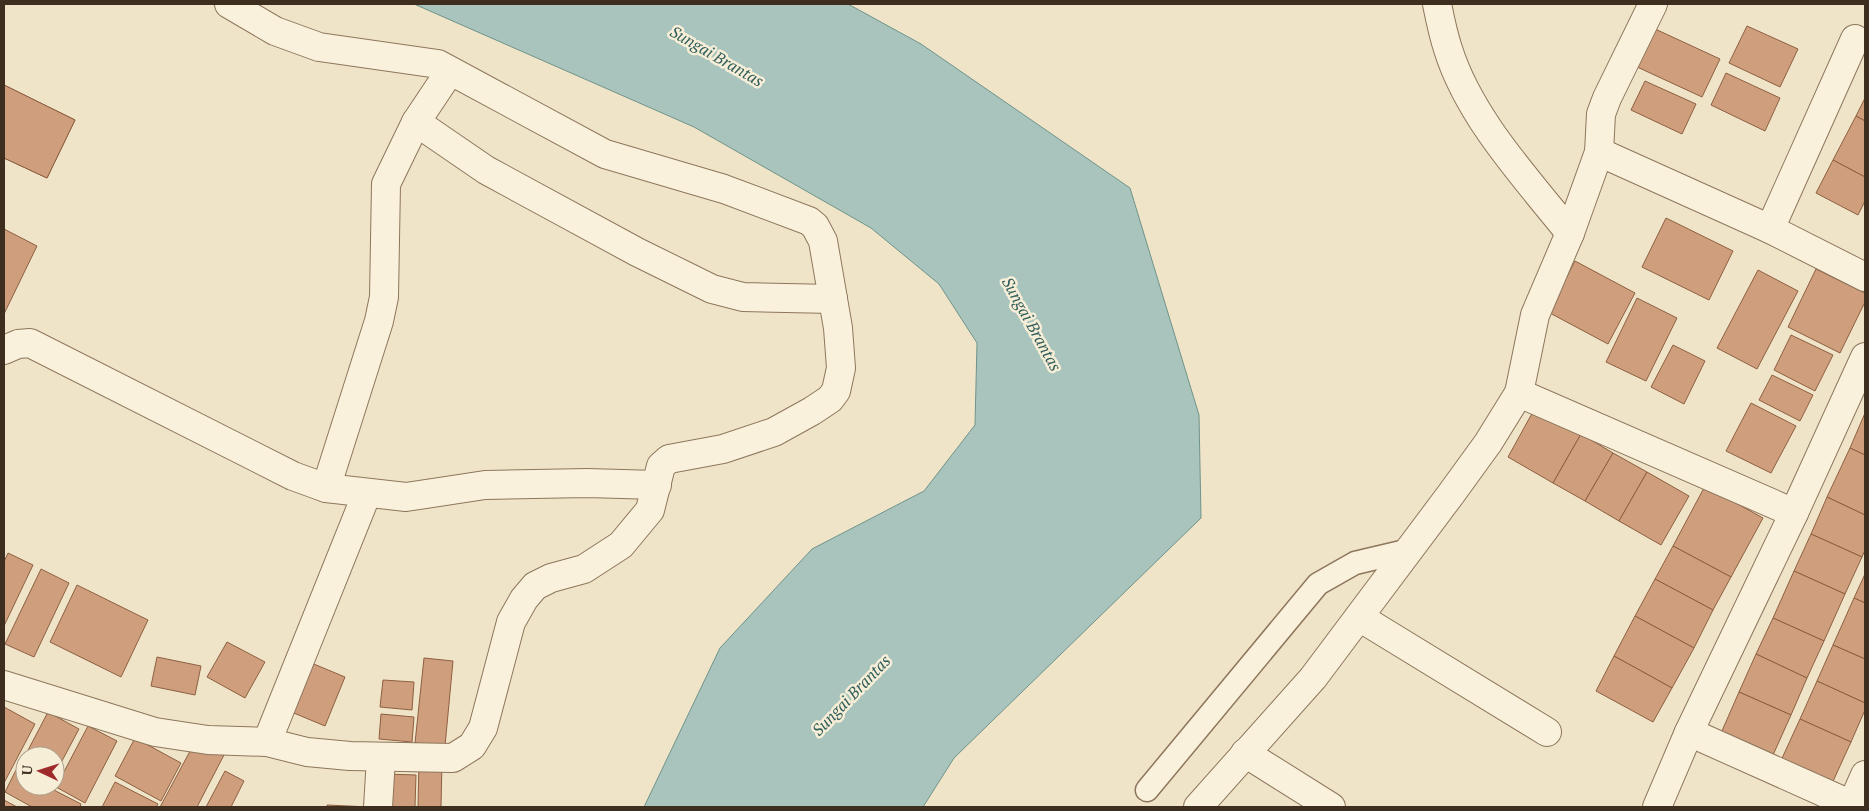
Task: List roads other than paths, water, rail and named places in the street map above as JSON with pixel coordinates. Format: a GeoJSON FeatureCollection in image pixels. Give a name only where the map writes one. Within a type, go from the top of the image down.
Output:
{"type":"FeatureCollection","features":[{"type":"Feature","properties":{"kind":"street"},"geometry":{"type":"LineString","coordinates":[[4,686],[155,732],[208,740],[267,742],[307,752],[381,758],[453,758],[472,746],[483,728],[511,622],[524,599],[535,586],[551,578],[584,569],[621,545],[650,510],[662,466],[669,459],[723,449],[774,432],[830,399],[836,391],[842,352],[823,241],[815,226],[809,222],[724,189],[605,154],[438,64],[319,47],[275,31],[229,4]]}},
{"type":"Feature","properties":{"kind":"street"},"geometry":{"type":"LineString","coordinates":[[1437,4],[1448,50],[1474,106],[1513,163],[1570,234]]}},
{"type":"Feature","properties":{"kind":"street"},"geometry":{"type":"LineString","coordinates":[[1198,807],[1313,678],[1488,443],[1519,393],[1535,316],[1570,234],[1599,152],[1601,114],[1606,98],[1654,4]]}},
{"type":"Feature","properties":{"kind":"street"},"geometry":{"type":"LineString","coordinates":[[1770,229],[1855,39]]}},
{"type":"Feature","properties":{"kind":"street"},"geometry":{"type":"LineString","coordinates":[[326,488],[379,321],[384,297],[386,184],[416,122],[450,71]]}},
{"type":"Feature","properties":{"kind":"street"},"geometry":{"type":"LineString","coordinates":[[416,122],[486,170],[637,252],[712,289],[743,297],[833,299]]}},
{"type":"Feature","properties":{"kind":"street"},"geometry":{"type":"LineString","coordinates":[[1599,152],[1770,229],[1865,277]]}},
{"type":"Feature","properties":{"kind":"street"},"geometry":{"type":"LineString","coordinates":[[4,350],[18,344],[30,343],[293,476],[326,488],[406,497],[484,485],[587,483],[657,485]]}},
{"type":"Feature","properties":{"kind":"street"},"geometry":{"type":"LineString","coordinates":[[1657,807],[1689,732],[1794,513],[1865,357]]}},
{"type":"Feature","properties":{"kind":"street"},"geometry":{"type":"LineString","coordinates":[[1519,393],[1794,513]]}},
{"type":"Feature","properties":{"kind":"street"},"geometry":{"type":"LineString","coordinates":[[267,742],[367,493]]}},
{"type":"Feature","properties":{"kind":"street"},"geometry":{"type":"LineString","coordinates":[[1359,617],[1547,732]]}},
{"type":"Feature","properties":{"kind":"street"},"geometry":{"type":"LineString","coordinates":[[1689,732],[1851,806],[1865,774]]}},
{"type":"Feature","properties":{"kind":"street"},"geometry":{"type":"LineString","coordinates":[[1245,753],[1331,807]]}},
{"type":"Feature","properties":{"kind":"street"},"geometry":{"type":"LineString","coordinates":[[378,807],[381,758]]}},
{"type":"Feature","properties":{"kind":"lane"},"geometry":{"type":"LineString","coordinates":[[1147,790],[1318,584],[1355,563],[1410,550]]}},
{"type":"Feature","properties":{"kind":"water","name":"Sungai Brantas"},"geometry":{"type":"Polygon","coordinates":[[[414,4],[848,4],[921,44],[1130,188],[1199,415],[1201,518],[954,758],[923,807],[644,807],[720,648],[812,549],[924,491],[975,425],[977,343],[939,284],[871,228],[694,127],[414,4]]]}}]}
